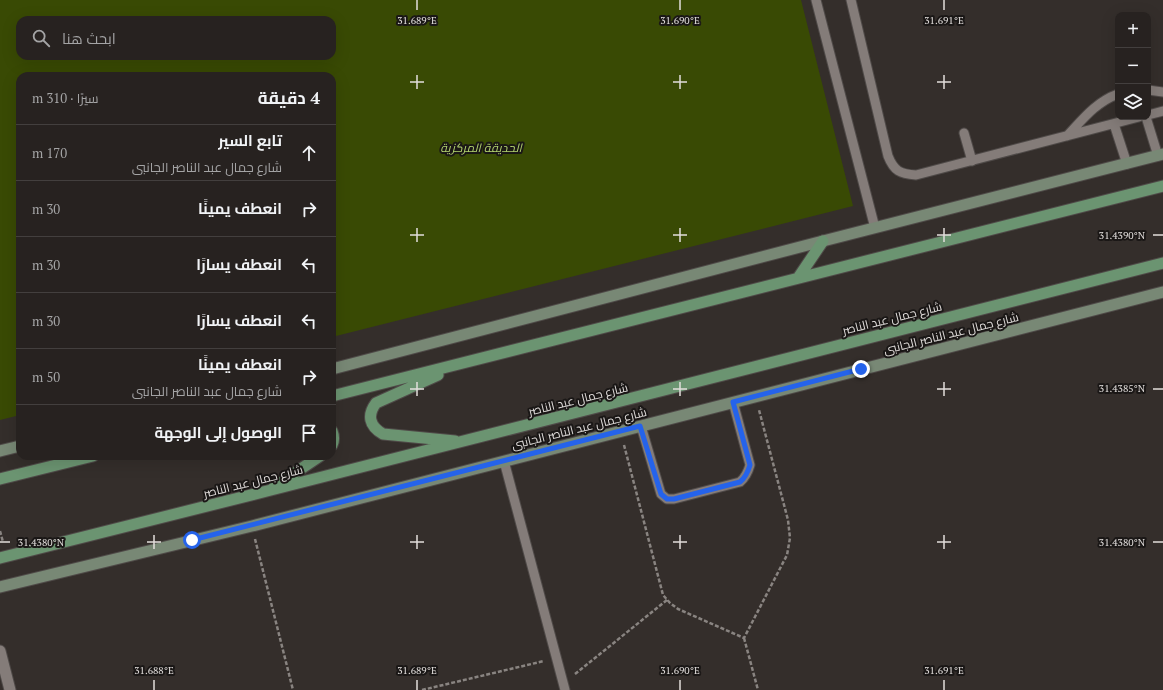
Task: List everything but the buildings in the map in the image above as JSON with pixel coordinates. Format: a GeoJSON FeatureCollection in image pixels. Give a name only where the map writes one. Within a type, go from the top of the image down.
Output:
{"type":"FeatureCollection","features":[{"type":"Feature","properties":{"kind":"main road"},"geometry":{"type":"LineString","coordinates":[[336,368],[1160,155]]}},
{"type":"Feature","properties":{"kind":"main road"},"geometry":{"type":"LineString","coordinates":[[336,395],[1163,186]]}},
{"type":"Feature","properties":{"kind":"main road"},"geometry":{"type":"LineString","coordinates":[[798,278],[823,241]]}},
{"type":"Feature","properties":{"kind":"main road","name":"شارع جمال عبد الناصر"},"geometry":{"type":"LineString","coordinates":[[0,558],[1163,263]]}},
{"type":"Feature","properties":{"kind":"main road","name":"شارع جمال عبد الناصر الجانبى"},"geometry":{"type":"LineString","coordinates":[[0,587],[252,526],[1163,292]]}},
{"type":"Feature","properties":{"kind":"main road"},"geometry":{"type":"LineString","coordinates":[[464,441],[383,434],[376,430],[372,424],[370,416],[376,403],[466,362]]}},
{"type":"Feature","properties":{"kind":"main road"},"geometry":{"type":"LineString","coordinates":[[0,451],[16,447]]}},
{"type":"Feature","properties":{"kind":"main road"},"geometry":{"type":"LineString","coordinates":[[0,480],[78,460]]}},
{"type":"Feature","properties":{"kind":"main road"},"geometry":{"type":"LineString","coordinates":[[267,491],[314,460]]}},
{"type":"Feature","properties":{"kind":"street"},"geometry":{"type":"LineString","coordinates":[[0,650],[10,690]]}},
{"type":"Feature","properties":{"kind":"lane"},"geometry":{"type":"LineString","coordinates":[[816,0],[875,228]]}},
{"type":"Feature","properties":{"kind":"lane"},"geometry":{"type":"LineString","coordinates":[[851,0],[888,156],[892,165],[898,171],[907,175],[916,175],[1128,120]]}},
{"type":"Feature","properties":{"kind":"lane"},"geometry":{"type":"LineString","coordinates":[[1151,90],[1163,92]]}},
{"type":"Feature","properties":{"kind":"lane"},"geometry":{"type":"LineString","coordinates":[[1068,136],[1094,108],[1109,97],[1115,95]]}},
{"type":"Feature","properties":{"kind":"lane"},"geometry":{"type":"LineString","coordinates":[[1151,115],[1163,111]]}},
{"type":"Feature","properties":{"kind":"lane"},"geometry":{"type":"LineString","coordinates":[[1148,120],[1160,155]]}},
{"type":"Feature","properties":{"kind":"lane"},"geometry":{"type":"LineString","coordinates":[[1114,124],[1127,164]]}},
{"type":"Feature","properties":{"kind":"lane"},"geometry":{"type":"LineString","coordinates":[[964,133],[972,161]]}},
{"type":"Feature","properties":{"kind":"lane"},"geometry":{"type":"LineString","coordinates":[[640,426],[661,494],[667,499],[674,499],[740,482],[745,478],[750,465],[733,402]]}},
{"type":"Feature","properties":{"kind":"lane"},"geometry":{"type":"LineString","coordinates":[[504,461],[564,687]]}},
{"type":"Feature","properties":{"kind":"path"},"geometry":{"type":"LineString","coordinates":[[755,396],[788,520],[790,538],[787,555],[744,638],[758,690]]}},
{"type":"Feature","properties":{"kind":"path"},"geometry":{"type":"LineString","coordinates":[[620,431],[663,595],[678,609],[744,638]]}},
{"type":"Feature","properties":{"kind":"path"},"geometry":{"type":"LineString","coordinates":[[252,526],[293,690]]}},
{"type":"Feature","properties":{"kind":"path"},"geometry":{"type":"LineString","coordinates":[[564,687],[667,600]]}},
{"type":"Feature","properties":{"kind":"path"},"geometry":{"type":"LineString","coordinates":[[422,690],[557,658]]}},
{"type":"Feature","properties":{"kind":"green space","name":"الحديقة المركزية"},"geometry":{"type":"Polygon","coordinates":[[[0,0],[801,0],[853,206],[336,336],[336,72],[16,72],[16,416],[0,420],[0,0]]]}},
{"type":"Feature","properties":{"kind":"route"},"geometry":{"type":"LineString","coordinates":[[192,540],[252,526],[640,426],[661,494],[667,499],[674,499],[740,482],[745,478],[750,465],[733,402],[861,369]]}}]}
